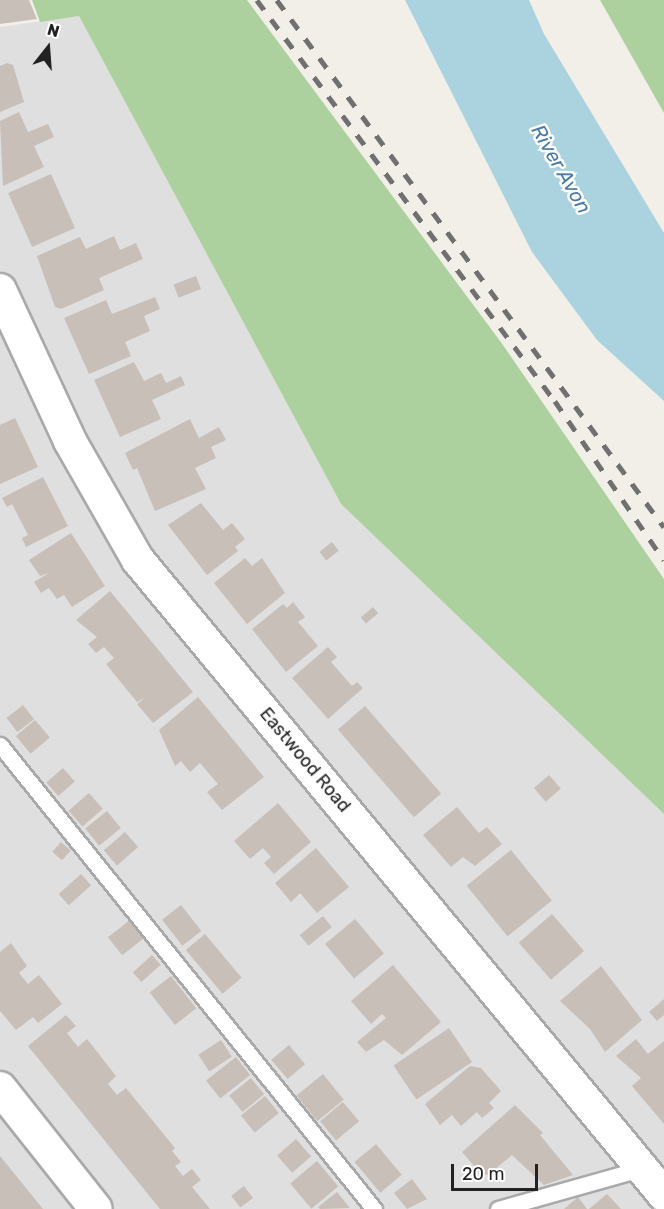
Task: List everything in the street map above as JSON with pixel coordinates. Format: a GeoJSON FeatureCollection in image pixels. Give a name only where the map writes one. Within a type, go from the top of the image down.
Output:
{"type":"FeatureCollection","features":[{"type":"Feature","properties":{"kind":"street","name":"Eastwood Road"},"geometry":{"type":"LineString","coordinates":[[0,290],[70,441],[138,560],[644,1168],[664,1195]]}},
{"type":"Feature","properties":{"kind":"street"},"geometry":{"type":"LineString","coordinates":[[0,1088],[96,1209]]}},
{"type":"Feature","properties":{"kind":"lane"},"geometry":{"type":"LineString","coordinates":[[0,745],[374,1209]]}},
{"type":"Feature","properties":{"kind":"lane"},"geometry":{"type":"LineString","coordinates":[[498,1209],[644,1168]]}},
{"type":"Feature","properties":{"kind":"shaded area"},"geometry":{"type":"Polygon","coordinates":[[[79,16],[341,504],[664,814],[664,1209],[0,1209],[0,27],[79,16]]]}},
{"type":"Feature","properties":{"kind":"green space"},"geometry":{"type":"Polygon","coordinates":[[[32,0],[247,0],[503,345],[664,579],[664,814],[341,504],[79,16],[40,22],[32,0]]]}},
{"type":"Feature","properties":{"kind":"green space"},"geometry":{"type":"Polygon","coordinates":[[[600,0],[664,0],[664,113],[600,0]]]}},
{"type":"Feature","properties":{"kind":"water","name":"River Avon"},"geometry":{"type":"Polygon","coordinates":[[[405,0],[529,0],[544,34],[664,233],[664,401],[597,340],[532,252],[405,0]]]}},
{"type":"Feature","properties":{"kind":"building"},"geometry":{"type":"Polygon","coordinates":[[[0,0],[29,0],[37,19],[0,24],[0,0]]]}},
{"type":"Feature","properties":{"kind":"building"},"geometry":{"type":"Polygon","coordinates":[[[7,63],[13,65],[24,102],[0,112],[0,66],[7,63]]]}},
{"type":"Feature","properties":{"kind":"building"},"geometry":{"type":"Polygon","coordinates":[[[19,112],[28,132],[48,124],[54,137],[34,146],[44,167],[3,186],[0,121],[19,112]]]}},
{"type":"Feature","properties":{"kind":"building"},"geometry":{"type":"Polygon","coordinates":[[[51,174],[75,228],[32,247],[8,193],[51,174]]]}},
{"type":"Feature","properties":{"kind":"building"},"geometry":{"type":"Polygon","coordinates":[[[114,236],[120,250],[136,243],[143,259],[99,278],[104,290],[61,309],[55,307],[37,256],[80,237],[86,249],[114,236]]]}},
{"type":"Feature","properties":{"kind":"building"},"geometry":{"type":"Polygon","coordinates":[[[196,276],[201,289],[179,298],[174,285],[196,276]]]}},
{"type":"Feature","properties":{"kind":"building"},"geometry":{"type":"Polygon","coordinates":[[[155,297],[160,309],[144,316],[150,331],[125,342],[131,356],[89,374],[64,318],[106,300],[112,314],[155,297]]]}},
{"type":"Feature","properties":{"kind":"building"},"geometry":{"type":"Polygon","coordinates":[[[134,362],[144,381],[161,373],[166,383],[181,376],[185,385],[152,400],[161,419],[120,437],[94,380],[134,362]]]}},
{"type":"Feature","properties":{"kind":"building"},"geometry":{"type":"Polygon","coordinates":[[[15,418],[38,467],[0,484],[0,425],[15,418]]]}},
{"type":"Feature","properties":{"kind":"building"},"geometry":{"type":"Polygon","coordinates":[[[190,419],[199,438],[219,427],[226,440],[211,447],[216,458],[195,468],[206,489],[155,511],[137,468],[133,470],[125,453],[190,419]]]}},
{"type":"Feature","properties":{"kind":"building"},"geometry":{"type":"Polygon","coordinates":[[[43,477],[68,526],[26,547],[22,538],[28,535],[12,504],[7,507],[2,498],[43,477]]]}},
{"type":"Feature","properties":{"kind":"building"},"geometry":{"type":"Polygon","coordinates":[[[201,503],[223,530],[232,523],[245,539],[235,547],[238,551],[207,575],[168,525],[201,503]]]}},
{"type":"Feature","properties":{"kind":"building"},"geometry":{"type":"Polygon","coordinates":[[[71,533],[105,586],[72,607],[64,595],[57,599],[49,588],[41,593],[34,582],[49,573],[40,576],[29,560],[71,533]]]}},
{"type":"Feature","properties":{"kind":"building"},"geometry":{"type":"Polygon","coordinates":[[[332,542],[339,551],[326,561],[319,552],[332,542]]]}},
{"type":"Feature","properties":{"kind":"building"},"geometry":{"type":"Polygon","coordinates":[[[245,558],[252,566],[262,558],[285,593],[247,624],[214,583],[245,558]]]}},
{"type":"Feature","properties":{"kind":"building"},"geometry":{"type":"Polygon","coordinates":[[[110,591],[193,692],[153,723],[137,704],[146,697],[137,702],[106,664],[114,658],[104,647],[96,653],[88,644],[97,637],[76,620],[110,591]]]}},
{"type":"Feature","properties":{"kind":"building"},"geometry":{"type":"Polygon","coordinates":[[[293,602],[305,617],[298,622],[318,646],[286,672],[252,629],[283,604],[287,608],[293,602]]]}},
{"type":"Feature","properties":{"kind":"building"},"geometry":{"type":"Polygon","coordinates":[[[373,607],[378,613],[366,623],[361,617],[373,607]]]}},
{"type":"Feature","properties":{"kind":"building"},"geometry":{"type":"Polygon","coordinates":[[[328,647],[337,657],[331,662],[352,686],[357,682],[363,688],[328,719],[292,678],[328,647]]]}},
{"type":"Feature","properties":{"kind":"building"},"geometry":{"type":"Polygon","coordinates":[[[198,697],[264,777],[222,810],[207,792],[218,784],[200,763],[190,772],[181,761],[175,766],[159,730],[198,697]]]}},
{"type":"Feature","properties":{"kind":"building"},"geometry":{"type":"Polygon","coordinates":[[[23,705],[34,719],[18,732],[6,718],[23,705]]]}},
{"type":"Feature","properties":{"kind":"building"},"geometry":{"type":"Polygon","coordinates":[[[365,706],[441,794],[414,817],[338,730],[365,706]]]}},
{"type":"Feature","properties":{"kind":"building"},"geometry":{"type":"Polygon","coordinates":[[[35,720],[50,738],[31,754],[16,736],[35,720]]]}},
{"type":"Feature","properties":{"kind":"building"},"geometry":{"type":"Polygon","coordinates":[[[63,768],[75,782],[58,796],[46,782],[63,768]]]}},
{"type":"Feature","properties":{"kind":"building"},"geometry":{"type":"Polygon","coordinates":[[[549,775],[561,789],[546,802],[534,788],[549,775]]]}},
{"type":"Feature","properties":{"kind":"building"},"geometry":{"type":"Polygon","coordinates":[[[89,793],[103,809],[82,827],[69,811],[89,793]]]}},
{"type":"Feature","properties":{"kind":"building"},"geometry":{"type":"Polygon","coordinates":[[[278,803],[311,842],[274,874],[264,863],[271,857],[263,848],[250,859],[234,841],[278,803]]]}},
{"type":"Feature","properties":{"kind":"building"},"geometry":{"type":"Polygon","coordinates":[[[457,807],[479,833],[487,827],[502,844],[475,866],[463,857],[451,867],[423,835],[457,807]]]}},
{"type":"Feature","properties":{"kind":"building"},"geometry":{"type":"Polygon","coordinates":[[[107,811],[121,828],[99,846],[85,829],[107,811]]]}},
{"type":"Feature","properties":{"kind":"building"},"geometry":{"type":"Polygon","coordinates":[[[125,832],[138,847],[117,865],[104,850],[125,832]]]}},
{"type":"Feature","properties":{"kind":"building"},"geometry":{"type":"Polygon","coordinates":[[[61,842],[71,851],[62,860],[52,852],[61,842]]]}},
{"type":"Feature","properties":{"kind":"building"},"geometry":{"type":"Polygon","coordinates":[[[316,848],[349,887],[317,913],[300,893],[291,902],[275,883],[316,848]]]}},
{"type":"Feature","properties":{"kind":"building"},"geometry":{"type":"Polygon","coordinates":[[[511,850],[552,901],[508,936],[467,886],[511,850]]]}},
{"type":"Feature","properties":{"kind":"building"},"geometry":{"type":"Polygon","coordinates":[[[81,874],[91,885],[69,905],[59,894],[81,874]]]}},
{"type":"Feature","properties":{"kind":"building"},"geometry":{"type":"Polygon","coordinates":[[[181,905],[201,931],[182,946],[162,920],[181,905]]]}},
{"type":"Feature","properties":{"kind":"building"},"geometry":{"type":"Polygon","coordinates":[[[552,914],[584,951],[551,980],[519,943],[552,914]]]}},
{"type":"Feature","properties":{"kind":"building"},"geometry":{"type":"Polygon","coordinates":[[[323,916],[332,927],[308,946],[300,935],[323,916]]]}},
{"type":"Feature","properties":{"kind":"building"},"geometry":{"type":"Polygon","coordinates":[[[355,919],[384,953],[354,979],[325,944],[355,919]]]}},
{"type":"Feature","properties":{"kind":"building"},"geometry":{"type":"Polygon","coordinates":[[[130,920],[144,938],[122,955],[108,937],[130,920]]]}},
{"type":"Feature","properties":{"kind":"building"},"geometry":{"type":"Polygon","coordinates":[[[205,934],[242,978],[222,994],[186,950],[205,934]]]}},
{"type":"Feature","properties":{"kind":"building"},"geometry":{"type":"Polygon","coordinates":[[[11,943],[27,966],[19,973],[28,984],[39,975],[62,1004],[38,1023],[33,1017],[16,1030],[0,1011],[0,952],[11,943]]]}},
{"type":"Feature","properties":{"kind":"building"},"geometry":{"type":"Polygon","coordinates":[[[152,955],[161,965],[141,982],[133,972],[152,955]]]}},
{"type":"Feature","properties":{"kind":"building"},"geometry":{"type":"Polygon","coordinates":[[[393,965],[441,1022],[402,1055],[384,1040],[366,1052],[357,1042],[386,1018],[382,1014],[371,1024],[351,1001],[393,965]]]}},
{"type":"Feature","properties":{"kind":"building"},"geometry":{"type":"Polygon","coordinates":[[[601,966],[642,1020],[605,1052],[590,1029],[560,1001],[601,966]]]}},
{"type":"Feature","properties":{"kind":"building"},"geometry":{"type":"Polygon","coordinates":[[[171,976],[196,1008],[175,1025],[150,993],[171,976]]]}},
{"type":"Feature","properties":{"kind":"building"},"geometry":{"type":"Polygon","coordinates":[[[664,999],[664,1015],[657,1021],[649,1012],[664,999]]]}},
{"type":"Feature","properties":{"kind":"building"},"geometry":{"type":"Polygon","coordinates":[[[66,1015],[76,1026],[67,1033],[78,1047],[87,1039],[116,1076],[108,1084],[117,1095],[126,1088],[175,1148],[172,1151],[181,1162],[175,1166],[183,1176],[192,1169],[201,1180],[192,1187],[210,1209],[160,1209],[28,1046],[66,1015]]]}},
{"type":"Feature","properties":{"kind":"building"},"geometry":{"type":"Polygon","coordinates":[[[449,1028],[472,1062],[416,1099],[393,1065],[449,1028]]]}},
{"type":"Feature","properties":{"kind":"building"},"geometry":{"type":"Polygon","coordinates":[[[636,1039],[648,1054],[664,1041],[664,1124],[632,1086],[641,1078],[616,1056],[636,1039]]]}},
{"type":"Feature","properties":{"kind":"building"},"geometry":{"type":"Polygon","coordinates":[[[221,1040],[232,1057],[209,1071],[198,1055],[221,1040]]]}},
{"type":"Feature","properties":{"kind":"building"},"geometry":{"type":"Polygon","coordinates":[[[289,1045],[305,1064],[287,1079],[271,1060],[289,1045]]]}},
{"type":"Feature","properties":{"kind":"building"},"geometry":{"type":"Polygon","coordinates":[[[236,1057],[250,1075],[220,1099],[206,1080],[236,1057]]]}},
{"type":"Feature","properties":{"kind":"building"},"geometry":{"type":"Polygon","coordinates":[[[470,1066],[481,1068],[501,1091],[489,1103],[494,1108],[482,1118],[477,1112],[461,1126],[452,1115],[440,1125],[425,1104],[470,1066]]]}},
{"type":"Feature","properties":{"kind":"building"},"geometry":{"type":"Polygon","coordinates":[[[323,1074],[344,1100],[317,1121],[297,1095],[323,1074]]]}},
{"type":"Feature","properties":{"kind":"building"},"geometry":{"type":"Polygon","coordinates":[[[251,1078],[264,1094],[242,1112],[229,1096],[251,1078]]]}},
{"type":"Feature","properties":{"kind":"building"},"geometry":{"type":"Polygon","coordinates":[[[265,1096],[279,1113],[255,1133],[241,1116],[265,1096]]]}},
{"type":"Feature","properties":{"kind":"building"},"geometry":{"type":"Polygon","coordinates":[[[343,1102],[359,1121],[336,1140],[320,1121],[343,1102]]]}},
{"type":"Feature","properties":{"kind":"building"},"geometry":{"type":"Polygon","coordinates":[[[515,1105],[543,1133],[540,1135],[573,1175],[544,1185],[512,1155],[488,1175],[481,1174],[462,1152],[515,1105]]]}},
{"type":"Feature","properties":{"kind":"building"},"geometry":{"type":"Polygon","coordinates":[[[296,1139],[311,1156],[292,1173],[277,1155],[296,1139]]]}},
{"type":"Feature","properties":{"kind":"building"},"geometry":{"type":"Polygon","coordinates":[[[376,1144],[402,1175],[380,1193],[355,1162],[376,1144]]]}},
{"type":"Feature","properties":{"kind":"building"},"geometry":{"type":"Polygon","coordinates":[[[0,1156],[9,1167],[43,1209],[0,1209],[0,1156]]]}},
{"type":"Feature","properties":{"kind":"building"},"geometry":{"type":"Polygon","coordinates":[[[317,1161],[338,1186],[311,1209],[290,1183],[317,1161]]]}},
{"type":"Feature","properties":{"kind":"building"},"geometry":{"type":"Polygon","coordinates":[[[412,1179],[427,1199],[407,1209],[394,1193],[412,1179]]]}},
{"type":"Feature","properties":{"kind":"building"},"geometry":{"type":"Polygon","coordinates":[[[244,1186],[253,1198],[240,1208],[231,1196],[244,1186]]]}},
{"type":"Feature","properties":{"kind":"building"},"geometry":{"type":"Polygon","coordinates":[[[337,1192],[350,1208],[320,1209],[318,1207],[337,1192]]]}},
{"type":"Feature","properties":{"kind":"building"},"geometry":{"type":"Polygon","coordinates":[[[607,1194],[621,1209],[589,1209],[607,1194]]]}},
{"type":"Feature","properties":{"kind":"building"},"geometry":{"type":"Polygon","coordinates":[[[578,1197],[587,1209],[564,1209],[578,1197]]]}},
{"type":"Feature","properties":{"kind":"railway"},"geometry":{"type":"LineString","coordinates":[[257,0],[555,401],[664,560]]}},
{"type":"Feature","properties":{"kind":"railway"},"geometry":{"type":"LineString","coordinates":[[277,0],[664,527]]}}]}
